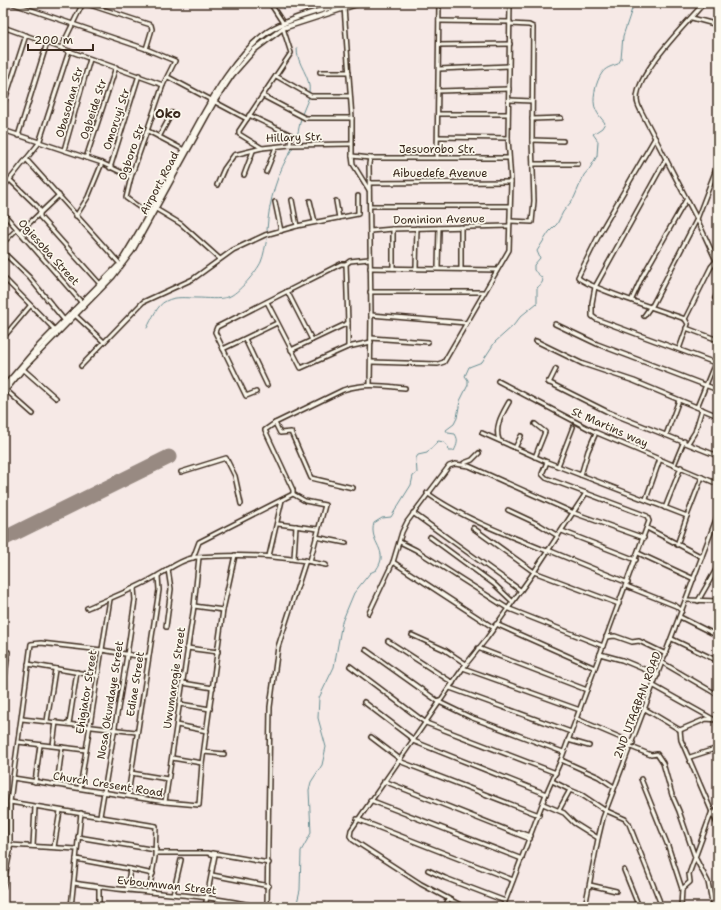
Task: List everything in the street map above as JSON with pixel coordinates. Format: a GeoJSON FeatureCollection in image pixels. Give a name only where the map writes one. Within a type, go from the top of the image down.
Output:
{"type":"FeatureCollection","features":[{"type":"Feature","properties":{"kind":"main road","name":"Airport Road"},"geometry":{"type":"LineString","coordinates":[[4,390],[55,330],[120,264],[137,237],[184,150],[213,101],[254,50],[283,26],[344,3]]}},
{"type":"Feature","properties":{"kind":"main road","name":"Airport Road"},"geometry":{"type":"LineString","coordinates":[[283,26],[345,9],[360,3]]}},
{"type":"Feature","properties":{"kind":"main road","name":"Airport Road"},"geometry":{"type":"LineString","coordinates":[[4,390],[75,316],[124,262],[139,242],[213,101]]}},
{"type":"Feature","properties":{"kind":"street"},"geometry":{"type":"LineString","coordinates":[[11,3],[73,24],[146,50],[152,29],[151,25],[83,3],[73,24],[62,48]]}},
{"type":"Feature","properties":{"kind":"street"},"geometry":{"type":"LineString","coordinates":[[168,77],[246,119],[291,53],[283,26],[270,3]]}},
{"type":"Feature","properties":{"kind":"street"},"geometry":{"type":"LineString","coordinates":[[324,3],[326,9]]}},
{"type":"Feature","properties":{"kind":"street"},"geometry":{"type":"LineString","coordinates":[[344,3],[352,118],[350,144],[353,164],[369,190]]}},
{"type":"Feature","properties":{"kind":"street"},"geometry":{"type":"LineString","coordinates":[[437,158],[439,3]]}},
{"type":"Feature","properties":{"kind":"street"},"geometry":{"type":"LineString","coordinates":[[371,362],[442,363],[447,358],[483,292],[509,250],[511,182],[508,138],[510,3]]}},
{"type":"Feature","properties":{"kind":"street"},"geometry":{"type":"LineString","coordinates":[[704,3],[656,58],[648,70],[638,94],[638,104],[697,219],[718,265]]}},
{"type":"Feature","properties":{"kind":"street"},"geometry":{"type":"LineString","coordinates":[[692,18],[718,25]]}},
{"type":"Feature","properties":{"kind":"street"},"geometry":{"type":"LineString","coordinates":[[439,21],[510,23],[529,25],[533,27],[532,221],[510,221]]}},
{"type":"Feature","properties":{"kind":"street"},"geometry":{"type":"LineString","coordinates":[[3,28],[139,75],[163,85]]}},
{"type":"Feature","properties":{"kind":"street"},"geometry":{"type":"LineString","coordinates":[[3,106],[26,36]]}},
{"type":"Feature","properties":{"kind":"street"},"geometry":{"type":"LineString","coordinates":[[18,136],[47,43]]}},
{"type":"Feature","properties":{"kind":"street"},"geometry":{"type":"LineString","coordinates":[[439,45],[510,44]]}},
{"type":"Feature","properties":{"kind":"street","name":"Ogboro Str"},"geometry":{"type":"LineString","coordinates":[[146,50],[175,61],[163,85],[148,132],[131,176],[126,200],[149,214]]}},
{"type":"Feature","properties":{"kind":"street"},"geometry":{"type":"LineString","coordinates":[[3,188],[39,143],[69,51]]}},
{"type":"Feature","properties":{"kind":"street","name":"Obasohan Str"},"geometry":{"type":"LineString","coordinates":[[64,150],[90,59]]}},
{"type":"Feature","properties":{"kind":"street"},"geometry":{"type":"LineString","coordinates":[[439,69],[509,66]]}},
{"type":"Feature","properties":{"kind":"street","name":"Ogbeide Str"},"geometry":{"type":"LineString","coordinates":[[86,158],[116,67]]}},
{"type":"Feature","properties":{"kind":"street"},"geometry":{"type":"LineString","coordinates":[[320,72],[349,72]]}},
{"type":"Feature","properties":{"kind":"street","name":"Omoruyi Str"},"geometry":{"type":"LineString","coordinates":[[110,168],[139,75]]}},
{"type":"Feature","properties":{"kind":"street"},"geometry":{"type":"LineString","coordinates":[[276,76],[310,96],[350,96]]}},
{"type":"Feature","properties":{"kind":"street"},"geometry":{"type":"LineString","coordinates":[[438,91],[509,90]]}},
{"type":"Feature","properties":{"kind":"street"},"geometry":{"type":"LineString","coordinates":[[263,96],[305,118],[352,118]]}},
{"type":"Feature","properties":{"kind":"street"},"geometry":{"type":"LineString","coordinates":[[509,100],[532,101]]}},
{"type":"Feature","properties":{"kind":"street"},"geometry":{"type":"LineString","coordinates":[[159,137],[172,113]]}},
{"type":"Feature","properties":{"kind":"street"},"geometry":{"type":"LineString","coordinates":[[438,114],[508,114]]}},
{"type":"Feature","properties":{"kind":"street"},"geometry":{"type":"LineString","coordinates":[[249,115],[290,135],[290,145]]}},
{"type":"Feature","properties":{"kind":"street"},"geometry":{"type":"LineString","coordinates":[[532,119],[561,118]]}},
{"type":"Feature","properties":{"kind":"street","name":"Hillary Str."},"geometry":{"type":"LineString","coordinates":[[246,119],[239,130],[241,135],[262,148],[290,145],[350,144]]}},
{"type":"Feature","properties":{"kind":"street"},"geometry":{"type":"LineString","coordinates":[[3,130],[102,163],[110,168],[131,176]]}},
{"type":"Feature","properties":{"kind":"street"},"geometry":{"type":"LineString","coordinates":[[148,132],[184,150]]}},
{"type":"Feature","properties":{"kind":"street"},"geometry":{"type":"LineString","coordinates":[[438,137],[508,138]]}},
{"type":"Feature","properties":{"kind":"street"},"geometry":{"type":"LineString","coordinates":[[655,138],[602,229],[578,277],[580,280],[595,287],[688,320],[678,350]]}},
{"type":"Feature","properties":{"kind":"street"},"geometry":{"type":"LineString","coordinates":[[532,140],[563,141]]}},
{"type":"Feature","properties":{"kind":"street"},"geometry":{"type":"LineString","coordinates":[[266,172],[276,147]]}},
{"type":"Feature","properties":{"kind":"street"},"geometry":{"type":"LineString","coordinates":[[217,185],[224,169],[234,155],[262,148]]}},
{"type":"Feature","properties":{"kind":"street"},"geometry":{"type":"LineString","coordinates":[[244,175],[253,151]]}},
{"type":"Feature","properties":{"kind":"street"},"geometry":{"type":"LineString","coordinates":[[352,156],[359,158],[368,164]]}},
{"type":"Feature","properties":{"kind":"street","name":"Jesuorobo Str."},"geometry":{"type":"LineString","coordinates":[[359,158],[509,158]]}},
{"type":"Feature","properties":{"kind":"street"},"geometry":{"type":"LineString","coordinates":[[370,158],[368,164],[370,182],[370,385]]}},
{"type":"Feature","properties":{"kind":"street"},"geometry":{"type":"LineString","coordinates":[[666,158],[595,287],[592,303],[592,316],[596,319],[716,364],[697,407]]}},
{"type":"Feature","properties":{"kind":"street"},"geometry":{"type":"LineString","coordinates":[[26,159],[120,264]]}},
{"type":"Feature","properties":{"kind":"street"},"geometry":{"type":"LineString","coordinates":[[76,216],[88,197],[102,163]]}},
{"type":"Feature","properties":{"kind":"street"},"geometry":{"type":"LineString","coordinates":[[533,164],[578,164]]}},
{"type":"Feature","properties":{"kind":"street"},"geometry":{"type":"LineString","coordinates":[[644,316],[651,306],[697,219],[718,164]]}},
{"type":"Feature","properties":{"kind":"street"},"geometry":{"type":"LineString","coordinates":[[3,180],[8,181],[37,206],[40,211],[39,214],[100,284]]}},
{"type":"Feature","properties":{"kind":"street","name":"Aibuedefe Avenue"},"geometry":{"type":"LineString","coordinates":[[370,182],[511,182]]}},
{"type":"Feature","properties":{"kind":"street"},"geometry":{"type":"LineString","coordinates":[[3,243],[39,214],[58,195]]}},
{"type":"Feature","properties":{"kind":"street"},"geometry":{"type":"LineString","coordinates":[[81,366],[143,302],[193,279],[233,250],[264,235],[314,222],[358,214],[358,196]]}},
{"type":"Feature","properties":{"kind":"street"},"geometry":{"type":"LineString","coordinates":[[292,200],[297,226]]}},
{"type":"Feature","properties":{"kind":"street"},"geometry":{"type":"LineString","coordinates":[[632,299],[642,277],[686,200]]}},
{"type":"Feature","properties":{"kind":"street"},"geometry":{"type":"LineString","coordinates":[[310,201],[314,222]]}},
{"type":"Feature","properties":{"kind":"street"},"geometry":{"type":"LineString","coordinates":[[336,201],[339,218]]}},
{"type":"Feature","properties":{"kind":"street"},"geometry":{"type":"LineString","coordinates":[[275,202],[281,231]]}},
{"type":"Feature","properties":{"kind":"street"},"geometry":{"type":"LineString","coordinates":[[370,206],[510,206]]}},
{"type":"Feature","properties":{"kind":"street"},"geometry":{"type":"LineString","coordinates":[[156,209],[181,224],[220,259]]}},
{"type":"Feature","properties":{"kind":"street","name":"Ogiesoba Street"},"geometry":{"type":"LineString","coordinates":[[3,213],[82,303]]}},
{"type":"Feature","properties":{"kind":"street","name":"Dominion Avenue"},"geometry":{"type":"LineString","coordinates":[[370,231],[417,228],[509,226]]}},
{"type":"Feature","properties":{"kind":"street"},"geometry":{"type":"LineString","coordinates":[[461,227],[461,269]]}},
{"type":"Feature","properties":{"kind":"street"},"geometry":{"type":"LineString","coordinates":[[416,268],[417,228]]}},
{"type":"Feature","properties":{"kind":"street"},"geometry":{"type":"LineString","coordinates":[[438,268],[439,228]]}},
{"type":"Feature","properties":{"kind":"street"},"geometry":{"type":"LineString","coordinates":[[393,229],[393,268]]}},
{"type":"Feature","properties":{"kind":"street"},"geometry":{"type":"LineString","coordinates":[[3,252],[29,277],[64,321]]}},
{"type":"Feature","properties":{"kind":"street"},"geometry":{"type":"LineString","coordinates":[[256,392],[246,396],[215,332],[217,327],[341,264],[346,264],[350,261],[369,259]]}},
{"type":"Feature","properties":{"kind":"street"},"geometry":{"type":"LineString","coordinates":[[685,319],[711,267],[716,261]]}},
{"type":"Feature","properties":{"kind":"street"},"geometry":{"type":"LineString","coordinates":[[346,264],[348,347]]}},
{"type":"Feature","properties":{"kind":"street"},"geometry":{"type":"LineString","coordinates":[[370,268],[498,270]]}},
{"type":"Feature","properties":{"kind":"street"},"geometry":{"type":"LineString","coordinates":[[3,277],[55,330]]}},
{"type":"Feature","properties":{"kind":"street"},"geometry":{"type":"LineString","coordinates":[[287,291],[312,340]]}},
{"type":"Feature","properties":{"kind":"street"},"geometry":{"type":"LineString","coordinates":[[370,292],[483,292]]}},
{"type":"Feature","properties":{"kind":"street"},"geometry":{"type":"LineString","coordinates":[[715,298],[718,292]]}},
{"type":"Feature","properties":{"kind":"street"},"geometry":{"type":"LineString","coordinates":[[268,302],[298,364],[303,368],[348,347],[371,340],[428,342]]}},
{"type":"Feature","properties":{"kind":"street"},"geometry":{"type":"LineString","coordinates":[[3,338],[30,306]]}},
{"type":"Feature","properties":{"kind":"street"},"geometry":{"type":"LineString","coordinates":[[371,315],[466,323]]}},
{"type":"Feature","properties":{"kind":"street"},"geometry":{"type":"LineString","coordinates":[[75,316],[104,342]]}},
{"type":"Feature","properties":{"kind":"street"},"geometry":{"type":"LineString","coordinates":[[224,349],[277,323]]}},
{"type":"Feature","properties":{"kind":"street"},"geometry":{"type":"LineString","coordinates":[[291,350],[348,323]]}},
{"type":"Feature","properties":{"kind":"street"},"geometry":{"type":"LineString","coordinates":[[556,324],[597,344],[718,390]]}},
{"type":"Feature","properties":{"kind":"street"},"geometry":{"type":"LineString","coordinates":[[686,328],[718,340]]}},
{"type":"Feature","properties":{"kind":"street"},"geometry":{"type":"LineString","coordinates":[[245,339],[267,385]]}},
{"type":"Feature","properties":{"kind":"street"},"geometry":{"type":"LineString","coordinates":[[536,341],[583,364],[634,381],[718,416]]}},
{"type":"Feature","properties":{"kind":"street"},"geometry":{"type":"LineString","coordinates":[[23,369],[56,398]]}},
{"type":"Feature","properties":{"kind":"street"},"geometry":{"type":"LineString","coordinates":[[556,370],[549,382],[602,410],[684,441],[718,456]]}},
{"type":"Feature","properties":{"kind":"street","name":"St Martins way"},"geometry":{"type":"LineString","coordinates":[[498,381],[595,432],[681,467],[718,484]]}},
{"type":"Feature","properties":{"kind":"street"},"geometry":{"type":"LineString","coordinates":[[293,494],[293,490],[265,432],[266,429],[275,423],[343,390],[355,386],[370,385],[405,388]]}},
{"type":"Feature","properties":{"kind":"street"},"geometry":{"type":"LineString","coordinates":[[4,390],[33,414]]}},
{"type":"Feature","properties":{"kind":"street"},"geometry":{"type":"LineString","coordinates":[[666,434],[680,400]]}},
{"type":"Feature","properties":{"kind":"street"},"geometry":{"type":"LineString","coordinates":[[499,440],[496,433],[503,411],[509,402]]}},
{"type":"Feature","properties":{"kind":"street"},"geometry":{"type":"LineString","coordinates":[[688,443],[696,432],[702,409]]}},
{"type":"Feature","properties":{"kind":"street"},"geometry":{"type":"LineString","coordinates":[[275,423],[280,433],[291,432],[311,478],[353,488]]}},
{"type":"Feature","properties":{"kind":"street"},"geometry":{"type":"LineString","coordinates":[[534,424],[545,432],[535,457]]}},
{"type":"Feature","properties":{"kind":"street"},"geometry":{"type":"LineString","coordinates":[[558,466],[573,427]]}},
{"type":"Feature","properties":{"kind":"street"},"geometry":{"type":"LineString","coordinates":[[482,433],[547,462],[687,516]]}},
{"type":"Feature","properties":{"kind":"street"},"geometry":{"type":"LineString","coordinates":[[581,475],[588,451],[595,435]]}},
{"type":"Feature","properties":{"kind":"street"},"geometry":{"type":"LineString","coordinates":[[514,448],[521,436]]}},
{"type":"Feature","properties":{"kind":"street"},"geometry":{"type":"LineString","coordinates":[[674,465],[684,441]]}},
{"type":"Feature","properties":{"kind":"street"},"geometry":{"type":"LineString","coordinates":[[369,613],[393,562],[402,532],[413,513],[449,466],[468,463],[479,453]]}},
{"type":"Feature","properties":{"kind":"street"},"geometry":{"type":"LineString","coordinates":[[181,472],[226,458],[235,476],[241,504]]}},
{"type":"Feature","properties":{"kind":"street"},"geometry":{"type":"LineString","coordinates":[[646,499],[660,459]]}},
{"type":"Feature","properties":{"kind":"street"},"geometry":{"type":"LineString","coordinates":[[503,907],[580,710],[649,521],[647,516],[546,478],[542,474],[547,462]]}},
{"type":"Feature","properties":{"kind":"street"},"geometry":{"type":"LineString","coordinates":[[462,464],[574,513],[644,538]]}},
{"type":"Feature","properties":{"kind":"street"},"geometry":{"type":"LineString","coordinates":[[665,508],[681,467]]}},
{"type":"Feature","properties":{"kind":"street"},"geometry":{"type":"LineString","coordinates":[[676,545],[702,477]]}},
{"type":"Feature","properties":{"kind":"street"},"geometry":{"type":"LineString","coordinates":[[427,493],[444,505],[547,551],[627,584],[676,606],[682,611]]}},
{"type":"Feature","properties":{"kind":"street"},"geometry":{"type":"LineString","coordinates":[[192,558],[199,542],[293,494]]}},
{"type":"Feature","properties":{"kind":"street"},"geometry":{"type":"LineString","coordinates":[[293,494],[305,501],[325,505],[310,561]]}},
{"type":"Feature","properties":{"kind":"street"},"geometry":{"type":"LineString","coordinates":[[464,907],[448,900],[353,840],[350,836],[351,830],[370,800],[400,760],[439,702],[534,572],[586,494]]}},
{"type":"Feature","properties":{"kind":"street"},"geometry":{"type":"LineString","coordinates":[[269,556],[278,524],[282,500]]}},
{"type":"Feature","properties":{"kind":"street"},"geometry":{"type":"LineString","coordinates":[[508,510],[540,525],[558,536]]}},
{"type":"Feature","properties":{"kind":"street"},"geometry":{"type":"LineString","coordinates":[[413,513],[520,590]]}},
{"type":"Feature","properties":{"kind":"street","name":"2ND UTAGBAN ROAD"},"geometry":{"type":"LineString","coordinates":[[585,907],[598,838],[614,787],[633,743],[718,514]]}},
{"type":"Feature","properties":{"kind":"street"},"geometry":{"type":"LineString","coordinates":[[278,524],[318,529]]}},
{"type":"Feature","properties":{"kind":"street"},"geometry":{"type":"LineString","coordinates":[[294,558],[296,526]]}},
{"type":"Feature","properties":{"kind":"street"},"geometry":{"type":"LineString","coordinates":[[473,528],[534,572],[619,604]]}},
{"type":"Feature","properties":{"kind":"street"},"geometry":{"type":"LineString","coordinates":[[647,528],[676,545],[702,557]]}},
{"type":"Feature","properties":{"kind":"street"},"geometry":{"type":"LineString","coordinates":[[562,531],[636,560]]}},
{"type":"Feature","properties":{"kind":"street"},"geometry":{"type":"LineString","coordinates":[[316,537],[346,543]]}},
{"type":"Feature","properties":{"kind":"street"},"geometry":{"type":"LineString","coordinates":[[430,538],[485,578],[512,601]]}},
{"type":"Feature","properties":{"kind":"street"},"geometry":{"type":"LineString","coordinates":[[400,542],[416,550],[507,608],[603,646]]}},
{"type":"Feature","properties":{"kind":"street"},"geometry":{"type":"LineString","coordinates":[[638,553],[694,579]]}},
{"type":"Feature","properties":{"kind":"street"},"geometry":{"type":"LineString","coordinates":[[172,758],[202,763],[223,610],[236,555]]}},
{"type":"Feature","properties":{"kind":"street"},"geometry":{"type":"LineString","coordinates":[[87,608],[134,588],[158,576],[168,569],[192,558],[236,555],[269,556],[326,564]]}},
{"type":"Feature","properties":{"kind":"street","name":"Uwumarogie Street"},"geometry":{"type":"LineString","coordinates":[[165,802],[194,606],[199,558]]}},
{"type":"Feature","properties":{"kind":"street"},"geometry":{"type":"LineString","coordinates":[[267,907],[269,886],[270,706],[273,674],[282,632],[306,560]]}},
{"type":"Feature","properties":{"kind":"street"},"geometry":{"type":"LineString","coordinates":[[393,562],[495,626],[595,668]]}},
{"type":"Feature","properties":{"kind":"street"},"geometry":{"type":"LineString","coordinates":[[698,601],[718,566]]}},
{"type":"Feature","properties":{"kind":"street"},"geometry":{"type":"LineString","coordinates":[[166,627],[170,589],[168,569]]}},
{"type":"Feature","properties":{"kind":"street","name":"Ediae Street"},"geometry":{"type":"LineString","coordinates":[[128,795],[136,732],[159,590],[158,576]]}},
{"type":"Feature","properties":{"kind":"street"},"geometry":{"type":"LineString","coordinates":[[712,577],[718,577]]}},
{"type":"Feature","properties":{"kind":"street","name":"Nosa Okundaye Street"},"geometry":{"type":"LineString","coordinates":[[100,816],[113,730],[127,655],[135,600],[134,588]]}},
{"type":"Feature","properties":{"kind":"street","name":"Ehigiator Street"},"geometry":{"type":"LineString","coordinates":[[80,788],[110,599]]}},
{"type":"Feature","properties":{"kind":"street"},"geometry":{"type":"LineString","coordinates":[[687,600],[718,600]]}},
{"type":"Feature","properties":{"kind":"street"},"geometry":{"type":"LineString","coordinates":[[194,606],[223,610]]}},
{"type":"Feature","properties":{"kind":"street"},"geometry":{"type":"LineString","coordinates":[[680,616],[718,636]]}},
{"type":"Feature","properties":{"kind":"street"},"geometry":{"type":"LineString","coordinates":[[412,635],[445,650],[465,666],[580,710]]}},
{"type":"Feature","properties":{"kind":"street"},"geometry":{"type":"LineString","coordinates":[[606,637],[615,636],[632,642],[639,641],[666,654]]}},
{"type":"Feature","properties":{"kind":"street"},"geometry":{"type":"LineString","coordinates":[[672,639],[718,661]]}},
{"type":"Feature","properties":{"kind":"street"},"geometry":{"type":"LineString","coordinates":[[388,641],[453,683]]}},
{"type":"Feature","properties":{"kind":"street"},"geometry":{"type":"LineString","coordinates":[[3,888],[10,850],[10,802],[22,719],[30,646],[33,643],[102,650],[143,658],[148,656]]}},
{"type":"Feature","properties":{"kind":"street"},"geometry":{"type":"LineString","coordinates":[[188,648],[218,652]]}},
{"type":"Feature","properties":{"kind":"street"},"geometry":{"type":"LineString","coordinates":[[478,648],[587,690]]}},
{"type":"Feature","properties":{"kind":"street"},"geometry":{"type":"LineString","coordinates":[[366,650],[439,702],[470,717],[563,752]]}},
{"type":"Feature","properties":{"kind":"street"},"geometry":{"type":"LineString","coordinates":[[3,692],[8,652]]}},
{"type":"Feature","properties":{"kind":"street"},"geometry":{"type":"LineString","coordinates":[[600,654],[622,660],[658,675]]}},
{"type":"Feature","properties":{"kind":"street"},"geometry":{"type":"LineString","coordinates":[[663,663],[718,695]]}},
{"type":"Feature","properties":{"kind":"street"},"geometry":{"type":"LineString","coordinates":[[28,664],[55,670],[98,676]]}},
{"type":"Feature","properties":{"kind":"street"},"geometry":{"type":"LineString","coordinates":[[350,666],[426,723],[556,773]]}},
{"type":"Feature","properties":{"kind":"street"},"geometry":{"type":"LineString","coordinates":[[47,721],[55,670]]}},
{"type":"Feature","properties":{"kind":"street"},"geometry":{"type":"LineString","coordinates":[[68,724],[77,672]]}},
{"type":"Feature","properties":{"kind":"street"},"geometry":{"type":"LineString","coordinates":[[183,683],[213,688]]}},
{"type":"Feature","properties":{"kind":"street"},"geometry":{"type":"LineString","coordinates":[[654,686],[713,719],[718,720]]}},
{"type":"Feature","properties":{"kind":"street"},"geometry":{"type":"LineString","coordinates":[[450,688],[571,732]]}},
{"type":"Feature","properties":{"kind":"street"},"geometry":{"type":"LineString","coordinates":[[364,702],[413,740],[546,794]]}},
{"type":"Feature","properties":{"kind":"street"},"geometry":{"type":"LineString","coordinates":[[180,704],[210,709]]}},
{"type":"Feature","properties":{"kind":"street"},"geometry":{"type":"LineString","coordinates":[[645,709],[680,730]]}},
{"type":"Feature","properties":{"kind":"street"},"geometry":{"type":"LineString","coordinates":[[22,719],[136,732]]}},
{"type":"Feature","properties":{"kind":"street"},"geometry":{"type":"LineString","coordinates":[[576,719],[633,743]]}},
{"type":"Feature","properties":{"kind":"street"},"geometry":{"type":"LineString","coordinates":[[680,730],[694,723],[713,719]]}},
{"type":"Feature","properties":{"kind":"street"},"geometry":{"type":"LineString","coordinates":[[53,745],[56,722]]}},
{"type":"Feature","properties":{"kind":"street"},"geometry":{"type":"LineString","coordinates":[[177,726],[207,731]]}},
{"type":"Feature","properties":{"kind":"street"},"geometry":{"type":"LineString","coordinates":[[680,730],[681,740],[690,757],[718,826]]}},
{"type":"Feature","properties":{"kind":"street"},"geometry":{"type":"LineString","coordinates":[[371,736],[400,760],[539,815]]}},
{"type":"Feature","properties":{"kind":"street"},"geometry":{"type":"LineString","coordinates":[[568,740],[589,746]]}},
{"type":"Feature","properties":{"kind":"street"},"geometry":{"type":"LineString","coordinates":[[18,742],[86,750]]}},
{"type":"Feature","properties":{"kind":"street"},"geometry":{"type":"LineString","coordinates":[[35,782],[40,744]]}},
{"type":"Feature","properties":{"kind":"street"},"geometry":{"type":"LineString","coordinates":[[57,785],[62,746]]}},
{"type":"Feature","properties":{"kind":"street"},"geometry":{"type":"LineString","coordinates":[[631,747],[651,755],[657,754],[662,763],[695,857],[708,882],[713,907]]}},
{"type":"Feature","properties":{"kind":"street"},"geometry":{"type":"LineString","coordinates":[[690,757],[718,748]]}},
{"type":"Feature","properties":{"kind":"street"},"geometry":{"type":"LineString","coordinates":[[204,752],[224,754]]}},
{"type":"Feature","properties":{"kind":"street"},"geometry":{"type":"LineString","coordinates":[[561,760],[599,777],[614,787]]}},
{"type":"Feature","properties":{"kind":"street","name":"Church Cresent Road"},"geometry":{"type":"LineString","coordinates":[[13,778],[165,802],[199,805],[202,763]]}},
{"type":"Feature","properties":{"kind":"street"},"geometry":{"type":"LineString","coordinates":[[131,773],[168,779]]}},
{"type":"Feature","properties":{"kind":"street"},"geometry":{"type":"LineString","coordinates":[[641,779],[668,846],[682,889],[681,907]]}},
{"type":"Feature","properties":{"kind":"street"},"geometry":{"type":"LineString","coordinates":[[384,781],[530,837]]}},
{"type":"Feature","properties":{"kind":"street"},"geometry":{"type":"LineString","coordinates":[[552,781],[582,795],[606,811],[625,819],[629,824],[662,907]]}},
{"type":"Feature","properties":{"kind":"street"},"geometry":{"type":"LineString","coordinates":[[559,810],[570,790]]}},
{"type":"Feature","properties":{"kind":"street"},"geometry":{"type":"LineString","coordinates":[[428,797],[530,837]]}},
{"type":"Feature","properties":{"kind":"street"},"geometry":{"type":"LineString","coordinates":[[370,800],[522,859]]}},
{"type":"Feature","properties":{"kind":"street"},"geometry":{"type":"LineString","coordinates":[[10,802],[156,826],[156,851],[149,892]]}},
{"type":"Feature","properties":{"kind":"street"},"geometry":{"type":"LineString","coordinates":[[543,804],[559,810],[567,815],[582,829],[598,838]]}},
{"type":"Feature","properties":{"kind":"street"},"geometry":{"type":"LineString","coordinates":[[33,846],[35,807]]}},
{"type":"Feature","properties":{"kind":"street"},"geometry":{"type":"LineString","coordinates":[[714,815],[718,808]]}},
{"type":"Feature","properties":{"kind":"street"},"geometry":{"type":"LineString","coordinates":[[54,847],[60,811]]}},
{"type":"Feature","properties":{"kind":"street"},"geometry":{"type":"LineString","coordinates":[[682,889],[690,882],[689,874],[712,811]]}},
{"type":"Feature","properties":{"kind":"street"},"geometry":{"type":"LineString","coordinates":[[71,907],[81,813]]}},
{"type":"Feature","properties":{"kind":"street"},"geometry":{"type":"LineString","coordinates":[[357,819],[514,880]]}},
{"type":"Feature","properties":{"kind":"street"},"geometry":{"type":"LineString","coordinates":[[420,819],[522,859]]}},
{"type":"Feature","properties":{"kind":"street"},"geometry":{"type":"LineString","coordinates":[[78,837],[156,851],[213,853],[269,863]]}},
{"type":"Feature","properties":{"kind":"street"},"geometry":{"type":"LineString","coordinates":[[10,845],[76,849]]}},
{"type":"Feature","properties":{"kind":"street"},"geometry":{"type":"LineString","coordinates":[[3,851],[10,850]]}},
{"type":"Feature","properties":{"kind":"street"},"geometry":{"type":"LineString","coordinates":[[205,907],[216,857],[213,853]]}},
{"type":"Feature","properties":{"kind":"street"},"geometry":{"type":"LineString","coordinates":[[76,860],[153,874]]}},
{"type":"Feature","properties":{"kind":"street"},"geometry":{"type":"LineString","coordinates":[[173,894],[181,860]]}},
{"type":"Feature","properties":{"kind":"street"},"geometry":{"type":"LineString","coordinates":[[127,890],[130,869]]}},
{"type":"Feature","properties":{"kind":"street"},"geometry":{"type":"LineString","coordinates":[[428,870],[452,881],[505,901]]}},
{"type":"Feature","properties":{"kind":"street"},"geometry":{"type":"LineString","coordinates":[[624,870],[639,907]]}},
{"type":"Feature","properties":{"kind":"street"},"geometry":{"type":"LineString","coordinates":[[212,875],[269,886]]}},
{"type":"Feature","properties":{"kind":"street","name":"Evboumwan Street"},"geometry":{"type":"LineString","coordinates":[[74,883],[208,898],[259,907]]}},
{"type":"Feature","properties":{"kind":"street"},"geometry":{"type":"LineString","coordinates":[[590,885],[616,891]]}},
{"type":"Feature","properties":{"kind":"street"},"geometry":{"type":"LineString","coordinates":[[99,887],[99,907]]}},
{"type":"Feature","properties":{"kind":"street"},"geometry":{"type":"LineString","coordinates":[[445,907],[448,900]]}},
{"type":"Feature","properties":{"kind":"waterway"},"geometry":{"type":"LineString","coordinates":[[284,3],[284,9]]}},
{"type":"Feature","properties":{"kind":"waterway"},"geometry":{"type":"LineString","coordinates":[[296,907],[300,890],[301,851],[311,833],[309,790],[311,782],[322,765],[326,747],[318,718],[319,698],[334,667],[342,622],[354,593],[370,573],[376,570],[380,563],[380,552],[373,530],[374,523],[382,518],[391,517],[411,485],[413,476],[417,473],[416,458],[418,455],[427,453],[438,441],[444,442],[449,451],[454,451],[457,438],[455,434],[448,433],[446,430],[454,424],[457,418],[460,401],[468,385],[468,380],[465,376],[469,367],[482,362],[495,342],[513,326],[521,316],[537,303],[537,288],[541,285],[543,280],[534,270],[534,265],[540,258],[537,251],[574,198],[584,175],[597,156],[598,141],[593,134],[602,128],[605,123],[598,114],[594,102],[596,86],[603,71],[618,64],[621,59],[623,36],[634,3]]}},
{"type":"Feature","properties":{"kind":"waterway"},"geometry":{"type":"LineString","coordinates":[[297,48],[297,54],[308,81],[309,93]]}},
{"type":"Feature","properties":{"kind":"waterway"},"geometry":{"type":"LineString","coordinates":[[302,114],[309,97]]}},
{"type":"Feature","properties":{"kind":"waterway"},"geometry":{"type":"LineString","coordinates":[[296,142],[301,118]]}},
{"type":"Feature","properties":{"kind":"waterway"},"geometry":{"type":"LineString","coordinates":[[267,230],[272,197],[278,177],[293,147]]}},
{"type":"Feature","properties":{"kind":"waterway"},"geometry":{"type":"LineString","coordinates":[[147,328],[160,306],[170,299],[212,299],[228,297],[237,292],[259,266],[267,239]]}},
{"type":"Feature","properties":{"kind":"runway"},"geometry":{"type":"LineString","coordinates":[[3,539],[169,457]]}},
{"type":"Feature","properties":{"kind":"district","name":"Oko"},"geometry":{"type":"Point","coordinates":[168,113]}}]}
